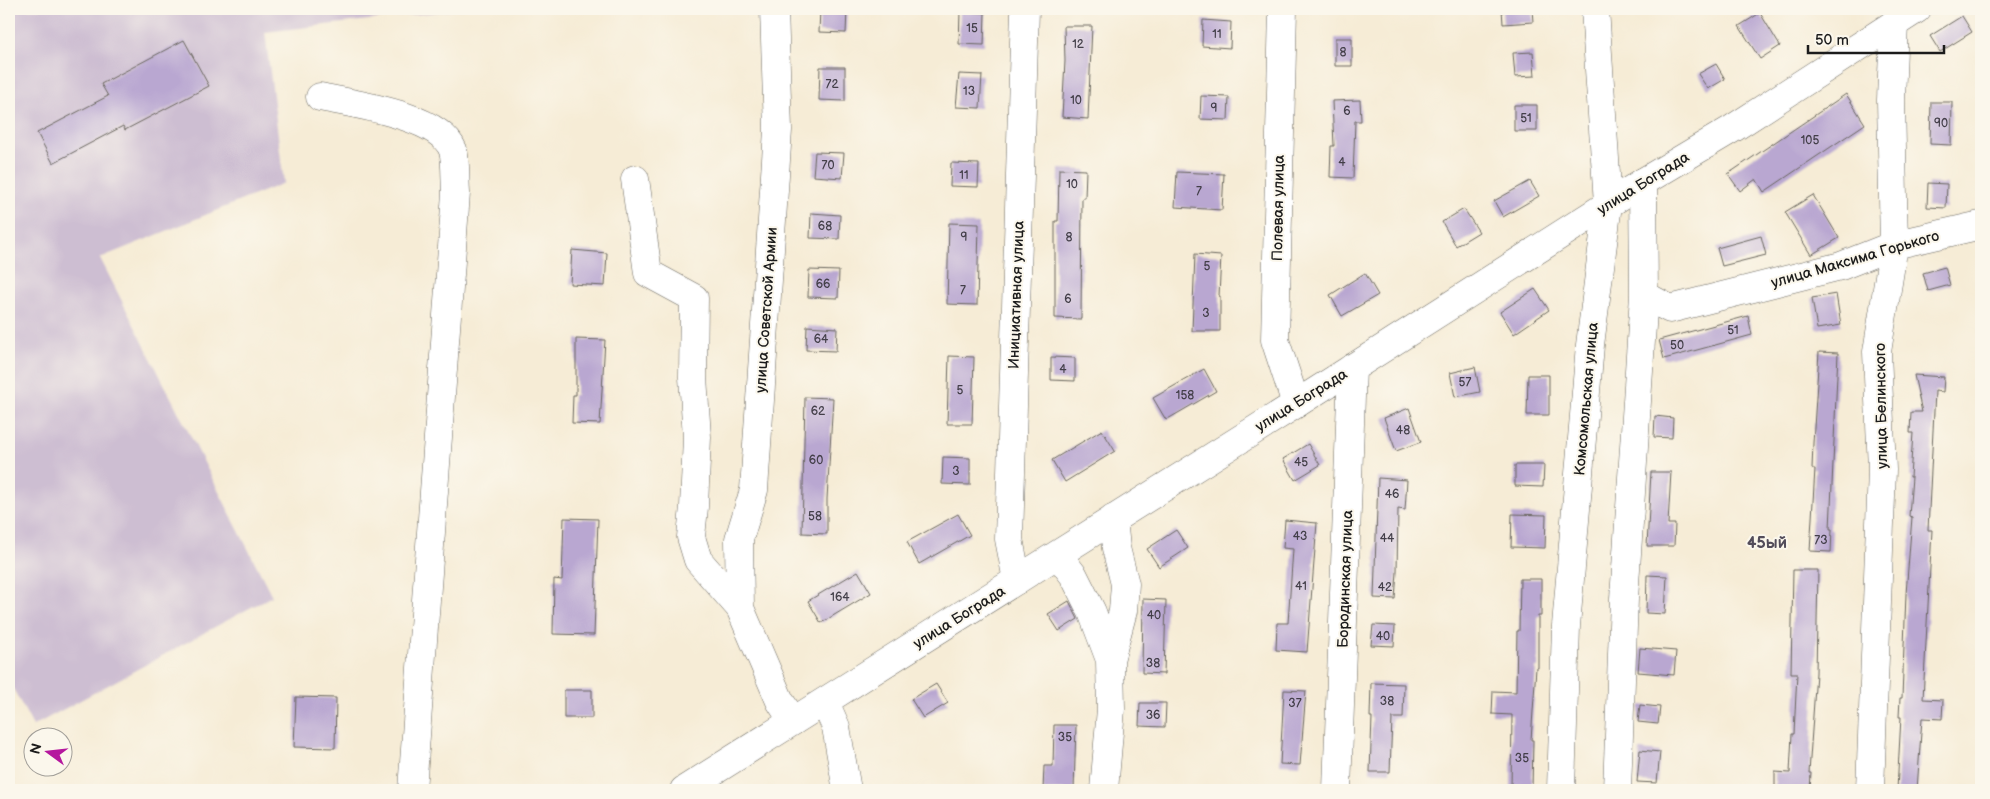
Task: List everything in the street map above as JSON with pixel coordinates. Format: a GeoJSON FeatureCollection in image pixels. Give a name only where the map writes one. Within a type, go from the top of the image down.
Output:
{"type":"FeatureCollection","features":[{"type":"Feature","properties":{"kind":"street","name":"улица Советской Армии"},"geometry":{"type":"LineString","coordinates":[[740,608],[739,539],[754,490],[778,130],[774,9]]}},
{"type":"Feature","properties":{"kind":"street","name":"Инициативная улица"},"geometry":{"type":"LineString","coordinates":[[1017,580],[1009,539],[1025,9]]}},
{"type":"Feature","properties":{"kind":"street","name":"Полевая улица"},"geometry":{"type":"LineString","coordinates":[[1283,9],[1275,340],[1296,404]]}},
{"type":"Feature","properties":{"kind":"street","name":"Комсомольская улица"},"geometry":{"type":"LineString","coordinates":[[1561,790],[1566,626],[1590,345],[1608,204],[1595,9]]}},
{"type":"Feature","properties":{"kind":"street","name":"улица Бограда"},"geometry":{"type":"LineString","coordinates":[[684,790],[1296,404],[1642,182],[1732,129],[1911,12]]}},
{"type":"Feature","properties":{"kind":"street","name":"улица Белинского"},"geometry":{"type":"LineString","coordinates":[[1870,790],[1882,470],[1877,352],[1894,245],[1891,100],[1911,12]]}},
{"type":"Feature","properties":{"kind":"street"},"geometry":{"type":"LineString","coordinates":[[320,97],[420,121],[440,132],[453,150],[456,192],[412,790]]}},
{"type":"Feature","properties":{"kind":"street","name":"улица Советской Армии"},"geometry":{"type":"LineString","coordinates":[[635,179],[648,273],[694,298],[693,377],[697,437],[691,537],[698,560],[740,608],[780,701],[793,721]]}},
{"type":"Feature","properties":{"kind":"street"},"geometry":{"type":"LineString","coordinates":[[1617,790],[1624,599],[1644,295],[1642,182]]}},
{"type":"Feature","properties":{"kind":"street","name":"улица Максима Горького"},"geometry":{"type":"LineString","coordinates":[[1644,295],[1670,309],[1841,266],[1894,245],[1981,225]]}},
{"type":"Feature","properties":{"kind":"street","name":"Бородинская улица"},"geometry":{"type":"LineString","coordinates":[[1338,790],[1352,368]]}},
{"type":"Feature","properties":{"kind":"street"},"geometry":{"type":"LineString","coordinates":[[1104,790],[1111,709],[1110,660],[1123,611],[1125,584],[1116,548],[1113,519]]}},
{"type":"Feature","properties":{"kind":"street"},"geometry":{"type":"LineString","coordinates":[[1058,555],[1074,576],[1089,604],[1110,660]]}},
{"type":"Feature","properties":{"kind":"street"},"geometry":{"type":"LineString","coordinates":[[825,702],[836,727],[849,786]]}},
{"type":"Feature","properties":{"kind":"shaded area"},"geometry":{"type":"Polygon","coordinates":[[[9,9],[464,9],[265,32],[284,183],[100,258],[272,596],[33,726],[9,681],[9,9]]]}},
{"type":"Feature","properties":{"kind":"building"},"geometry":{"type":"Polygon","coordinates":[[[820,9],[847,9],[846,33],[819,32],[820,9]]]}},
{"type":"Feature","properties":{"kind":"building"},"geometry":{"type":"Polygon","coordinates":[[[1502,9],[1532,9],[1533,22],[1503,24],[1502,9]]]}},
{"type":"Feature","properties":{"kind":"building"},"geometry":{"type":"Polygon","coordinates":[[[960,12],[985,13],[984,45],[959,44],[960,12]]]}},
{"type":"Feature","properties":{"kind":"building"},"geometry":{"type":"Polygon","coordinates":[[[1760,13],[1780,46],[1760,59],[1739,26],[1760,13]]]}},
{"type":"Feature","properties":{"kind":"building"},"geometry":{"type":"Polygon","coordinates":[[[1962,16],[1972,32],[1940,52],[1930,36],[1962,16]]]}},
{"type":"Feature","properties":{"kind":"building"},"geometry":{"type":"Polygon","coordinates":[[[1203,20],[1231,22],[1230,48],[1202,46],[1203,20]]]}},
{"type":"Feature","properties":{"kind":"building"},"geometry":{"type":"Polygon","coordinates":[[[1064,26],[1092,26],[1088,119],[1062,117],[1065,61],[1064,26]]]}},
{"type":"Feature","properties":{"kind":"building"},"geometry":{"type":"Polygon","coordinates":[[[1335,38],[1352,38],[1352,66],[1335,66],[1335,38]]]}},
{"type":"Feature","properties":{"kind":"building"},"geometry":{"type":"Polygon","coordinates":[[[184,40],[209,86],[125,130],[123,126],[53,163],[37,133],[108,96],[101,84],[184,40]]]}},
{"type":"Feature","properties":{"kind":"building"},"geometry":{"type":"Polygon","coordinates":[[[1533,52],[1535,76],[1515,77],[1513,53],[1533,52]]]}},
{"type":"Feature","properties":{"kind":"building"},"geometry":{"type":"Polygon","coordinates":[[[1716,64],[1725,79],[1708,89],[1698,74],[1716,64]]]}},
{"type":"Feature","properties":{"kind":"building"},"geometry":{"type":"Polygon","coordinates":[[[820,67],[845,67],[845,101],[819,100],[820,67]]]}},
{"type":"Feature","properties":{"kind":"building"},"geometry":{"type":"Polygon","coordinates":[[[959,74],[982,75],[980,108],[956,107],[959,74]]]}},
{"type":"Feature","properties":{"kind":"building"},"geometry":{"type":"Polygon","coordinates":[[[1846,94],[1865,124],[1764,192],[1756,179],[1740,191],[1728,174],[1846,94]]]}},
{"type":"Feature","properties":{"kind":"building"},"geometry":{"type":"Polygon","coordinates":[[[1201,96],[1229,97],[1228,120],[1200,119],[1201,96]]]}},
{"type":"Feature","properties":{"kind":"building"},"geometry":{"type":"Polygon","coordinates":[[[1360,100],[1361,121],[1355,121],[1353,178],[1330,177],[1331,146],[1334,146],[1332,101],[1360,100]]]}},
{"type":"Feature","properties":{"kind":"building"},"geometry":{"type":"Polygon","coordinates":[[[1931,102],[1952,102],[1951,145],[1930,144],[1931,102]]]}},
{"type":"Feature","properties":{"kind":"building"},"geometry":{"type":"Polygon","coordinates":[[[1514,105],[1537,105],[1537,131],[1514,131],[1514,105]]]}},
{"type":"Feature","properties":{"kind":"building"},"geometry":{"type":"Polygon","coordinates":[[[815,152],[844,153],[842,178],[813,176],[815,152]]]}},
{"type":"Feature","properties":{"kind":"building"},"geometry":{"type":"Polygon","coordinates":[[[951,163],[979,164],[978,187],[950,186],[951,163]]]}},
{"type":"Feature","properties":{"kind":"building"},"geometry":{"type":"Polygon","coordinates":[[[1059,169],[1086,170],[1085,198],[1082,198],[1081,319],[1055,318],[1055,221],[1058,221],[1059,169]]]}},
{"type":"Feature","properties":{"kind":"building"},"geometry":{"type":"Polygon","coordinates":[[[1177,172],[1224,174],[1222,210],[1175,207],[1177,172]]]}},
{"type":"Feature","properties":{"kind":"building"},"geometry":{"type":"Polygon","coordinates":[[[1530,181],[1539,196],[1503,217],[1494,201],[1530,181]]]}},
{"type":"Feature","properties":{"kind":"building"},"geometry":{"type":"Polygon","coordinates":[[[1928,183],[1947,184],[1946,208],[1927,207],[1928,183]]]}},
{"type":"Feature","properties":{"kind":"building"},"geometry":{"type":"Polygon","coordinates":[[[1813,195],[1839,238],[1811,255],[1785,212],[1813,195]]]}},
{"type":"Feature","properties":{"kind":"building"},"geometry":{"type":"Polygon","coordinates":[[[1464,209],[1479,232],[1456,246],[1442,222],[1464,209]]]}},
{"type":"Feature","properties":{"kind":"building"},"geometry":{"type":"Polygon","coordinates":[[[811,213],[840,215],[839,239],[810,238],[811,213]]]}},
{"type":"Feature","properties":{"kind":"building"},"geometry":{"type":"Polygon","coordinates":[[[949,223],[979,224],[977,305],[947,304],[949,223]]]}},
{"type":"Feature","properties":{"kind":"building"},"geometry":{"type":"Polygon","coordinates":[[[1761,236],[1766,255],[1722,266],[1717,248],[1761,236]]]}},
{"type":"Feature","properties":{"kind":"building"},"geometry":{"type":"Polygon","coordinates":[[[572,250],[607,253],[605,286],[570,284],[572,250]]]}},
{"type":"Feature","properties":{"kind":"building"},"geometry":{"type":"Polygon","coordinates":[[[1195,254],[1221,256],[1220,331],[1192,331],[1195,254]]]}},
{"type":"Feature","properties":{"kind":"building"},"geometry":{"type":"Polygon","coordinates":[[[1945,267],[1950,285],[1928,291],[1923,273],[1945,267]]]}},
{"type":"Feature","properties":{"kind":"building"},"geometry":{"type":"Polygon","coordinates":[[[809,270],[839,271],[838,298],[808,297],[809,270]]]}},
{"type":"Feature","properties":{"kind":"building"},"geometry":{"type":"Polygon","coordinates":[[[1365,273],[1378,295],[1342,316],[1330,295],[1365,273]]]}},
{"type":"Feature","properties":{"kind":"building"},"geometry":{"type":"Polygon","coordinates":[[[1535,289],[1549,310],[1514,334],[1500,312],[1535,289]]]}},
{"type":"Feature","properties":{"kind":"building"},"geometry":{"type":"Polygon","coordinates":[[[1836,294],[1841,325],[1817,329],[1812,298],[1836,294]]]}},
{"type":"Feature","properties":{"kind":"building"},"geometry":{"type":"Polygon","coordinates":[[[1748,316],[1752,335],[1664,359],[1659,340],[1748,316]]]}},
{"type":"Feature","properties":{"kind":"building"},"geometry":{"type":"Polygon","coordinates":[[[807,326],[837,328],[836,351],[806,350],[807,326]]]}},
{"type":"Feature","properties":{"kind":"building"},"geometry":{"type":"Polygon","coordinates":[[[576,339],[605,340],[600,424],[572,423],[573,395],[576,395],[576,339]]]}},
{"type":"Feature","properties":{"kind":"building"},"geometry":{"type":"Polygon","coordinates":[[[1819,352],[1838,353],[1830,529],[1832,529],[1831,552],[1810,551],[1815,469],[1812,469],[1813,443],[1819,352]]]}},
{"type":"Feature","properties":{"kind":"building"},"geometry":{"type":"Polygon","coordinates":[[[949,356],[974,357],[972,424],[947,424],[949,356]]]}},
{"type":"Feature","properties":{"kind":"building"},"geometry":{"type":"Polygon","coordinates":[[[1051,357],[1075,358],[1075,381],[1051,380],[1051,357]]]}},
{"type":"Feature","properties":{"kind":"building"},"geometry":{"type":"Polygon","coordinates":[[[1475,367],[1480,392],[1455,397],[1450,373],[1475,367]]]}},
{"type":"Feature","properties":{"kind":"building"},"geometry":{"type":"Polygon","coordinates":[[[1204,369],[1216,391],[1166,420],[1153,398],[1204,369]]]}},
{"type":"Feature","properties":{"kind":"building"},"geometry":{"type":"Polygon","coordinates":[[[1528,375],[1549,375],[1549,415],[1527,415],[1528,375]]]}},
{"type":"Feature","properties":{"kind":"building"},"geometry":{"type":"Polygon","coordinates":[[[1914,375],[1944,377],[1943,392],[1935,391],[1928,530],[1932,530],[1923,699],[1943,700],[1942,719],[1922,718],[1917,790],[1897,790],[1901,717],[1899,717],[1900,698],[1902,698],[1906,594],[1912,517],[1909,516],[1913,433],[1910,433],[1911,412],[1922,412],[1914,375]]]}},
{"type":"Feature","properties":{"kind":"building"},"geometry":{"type":"Polygon","coordinates":[[[805,397],[833,398],[827,499],[827,534],[802,533],[805,397]]]}},
{"type":"Feature","properties":{"kind":"building"},"geometry":{"type":"Polygon","coordinates":[[[1409,408],[1421,442],[1396,451],[1384,418],[1409,408]]]}},
{"type":"Feature","properties":{"kind":"building"},"geometry":{"type":"Polygon","coordinates":[[[1655,416],[1673,418],[1672,438],[1654,437],[1655,416]]]}},
{"type":"Feature","properties":{"kind":"building"},"geometry":{"type":"Polygon","coordinates":[[[1102,430],[1115,451],[1065,482],[1052,460],[1102,430]]]}},
{"type":"Feature","properties":{"kind":"building"},"geometry":{"type":"Polygon","coordinates":[[[1308,444],[1320,465],[1295,480],[1283,459],[1308,444]]]}},
{"type":"Feature","properties":{"kind":"building"},"geometry":{"type":"Polygon","coordinates":[[[943,457],[970,458],[970,485],[942,484],[943,457]]]}},
{"type":"Feature","properties":{"kind":"building"},"geometry":{"type":"Polygon","coordinates":[[[1515,465],[1544,465],[1543,487],[1515,486],[1515,465]]]}},
{"type":"Feature","properties":{"kind":"building"},"geometry":{"type":"Polygon","coordinates":[[[1651,472],[1671,472],[1668,524],[1675,524],[1674,546],[1647,546],[1651,472]]]}},
{"type":"Feature","properties":{"kind":"building"},"geometry":{"type":"Polygon","coordinates":[[[1378,478],[1407,480],[1405,510],[1398,509],[1395,599],[1374,598],[1378,478]]]}},
{"type":"Feature","properties":{"kind":"building"},"geometry":{"type":"Polygon","coordinates":[[[958,514],[970,535],[919,564],[907,542],[958,514]]]}},
{"type":"Feature","properties":{"kind":"building"},"geometry":{"type":"Polygon","coordinates":[[[1512,514],[1546,515],[1545,548],[1511,547],[1512,514]]]}},
{"type":"Feature","properties":{"kind":"building"},"geometry":{"type":"Polygon","coordinates":[[[564,518],[598,519],[594,635],[553,634],[554,579],[562,580],[564,518]]]}},
{"type":"Feature","properties":{"kind":"building"},"geometry":{"type":"Polygon","coordinates":[[[1285,520],[1317,523],[1307,652],[1276,650],[1277,623],[1288,623],[1293,549],[1283,548],[1285,520]]]}},
{"type":"Feature","properties":{"kind":"building"},"geometry":{"type":"Polygon","coordinates":[[[1176,530],[1188,548],[1159,567],[1147,549],[1176,530]]]}},
{"type":"Feature","properties":{"kind":"building"},"geometry":{"type":"Polygon","coordinates":[[[1793,570],[1818,570],[1816,673],[1809,773],[1811,773],[1810,790],[1775,790],[1775,772],[1790,773],[1792,734],[1794,734],[1797,673],[1791,673],[1793,570]]]}},
{"type":"Feature","properties":{"kind":"building"},"geometry":{"type":"Polygon","coordinates":[[[858,571],[871,593],[821,623],[808,601],[858,571]]]}},
{"type":"Feature","properties":{"kind":"building"},"geometry":{"type":"Polygon","coordinates":[[[1647,575],[1667,576],[1665,614],[1646,613],[1647,575]]]}},
{"type":"Feature","properties":{"kind":"building"},"geometry":{"type":"Polygon","coordinates":[[[1520,579],[1541,579],[1541,616],[1538,616],[1538,668],[1536,668],[1531,740],[1533,740],[1532,790],[1511,790],[1512,715],[1492,714],[1493,691],[1516,692],[1520,579]]]}},
{"type":"Feature","properties":{"kind":"building"},"geometry":{"type":"Polygon","coordinates":[[[1143,599],[1166,600],[1164,674],[1142,673],[1143,599]]]}},
{"type":"Feature","properties":{"kind":"building"},"geometry":{"type":"Polygon","coordinates":[[[1069,601],[1078,619],[1059,631],[1048,614],[1069,601]]]}},
{"type":"Feature","properties":{"kind":"building"},"geometry":{"type":"Polygon","coordinates":[[[1373,625],[1395,626],[1394,646],[1371,645],[1373,625]]]}},
{"type":"Feature","properties":{"kind":"building"},"geometry":{"type":"Polygon","coordinates":[[[1640,648],[1676,651],[1674,675],[1638,672],[1640,648]]]}},
{"type":"Feature","properties":{"kind":"building"},"geometry":{"type":"Polygon","coordinates":[[[1371,683],[1404,684],[1403,718],[1392,718],[1390,772],[1370,772],[1371,683]]]}},
{"type":"Feature","properties":{"kind":"building"},"geometry":{"type":"Polygon","coordinates":[[[936,684],[948,703],[923,718],[911,699],[936,684]]]}},
{"type":"Feature","properties":{"kind":"building"},"geometry":{"type":"Polygon","coordinates":[[[564,690],[592,690],[592,718],[564,718],[564,690]]]}},
{"type":"Feature","properties":{"kind":"building"},"geometry":{"type":"Polygon","coordinates":[[[1284,690],[1306,691],[1300,765],[1280,764],[1284,690]]]}},
{"type":"Feature","properties":{"kind":"building"},"geometry":{"type":"Polygon","coordinates":[[[296,697],[336,698],[335,748],[294,747],[296,697]]]}},
{"type":"Feature","properties":{"kind":"building"},"geometry":{"type":"Polygon","coordinates":[[[1140,703],[1166,703],[1165,727],[1139,726],[1140,703]]]}},
{"type":"Feature","properties":{"kind":"building"},"geometry":{"type":"Polygon","coordinates":[[[1640,705],[1660,707],[1658,724],[1638,722],[1640,705]]]}},
{"type":"Feature","properties":{"kind":"building"},"geometry":{"type":"Polygon","coordinates":[[[1054,725],[1076,725],[1074,790],[1043,790],[1044,766],[1053,766],[1054,725]]]}},
{"type":"Feature","properties":{"kind":"building"},"geometry":{"type":"Polygon","coordinates":[[[1640,750],[1660,752],[1657,783],[1637,782],[1640,750]]]}},
{"type":"Feature","properties":{"kind":"district","name":"45ый"},"geometry":{"type":"Point","coordinates":[1767,542]}}]}
